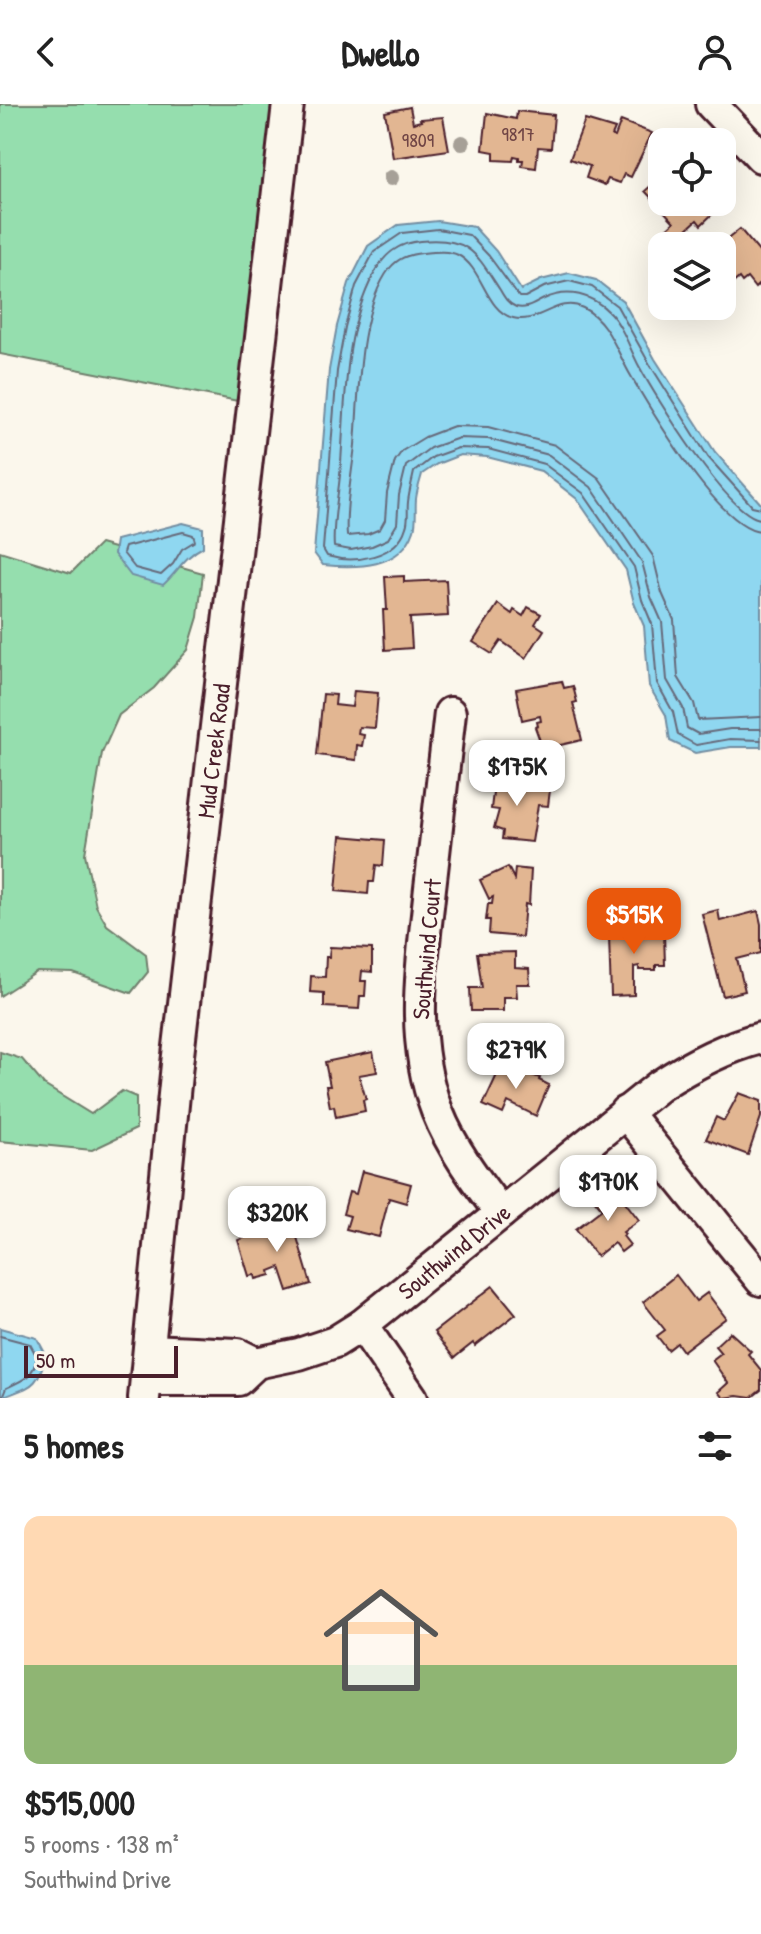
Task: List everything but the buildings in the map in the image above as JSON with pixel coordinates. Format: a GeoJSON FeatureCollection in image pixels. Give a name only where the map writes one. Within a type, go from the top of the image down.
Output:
{"type":"FeatureCollection","features":[{"type":"Feature","properties":{"kind":"street","name":"Mud Creek Road"},"geometry":{"type":"LineString","coordinates":[[146,1376],[177,1064],[288,104]]}},
{"type":"Feature","properties":{"kind":"street"},"geometry":{"type":"LineString","coordinates":[[711,104],[761,157]]}},
{"type":"Feature","properties":{"kind":"street","name":"Southwind Court"},"geometry":{"type":"LineString","coordinates":[[450,713],[420,981],[420,1035],[429,1084],[445,1129],[471,1175],[501,1213]]}},
{"type":"Feature","properties":{"kind":"street","name":"Southwind Drive"},"geometry":{"type":"LineString","coordinates":[[146,1376],[238,1354],[256,1363],[335,1342],[362,1325],[625,1112],[690,1065],[733,1045],[761,1038]]}},
{"type":"Feature","properties":{"kind":"street"},"geometry":{"type":"LineString","coordinates":[[625,1112],[761,1280]]}},
{"type":"Feature","properties":{"kind":"street"},"geometry":{"type":"LineString","coordinates":[[362,1325],[412,1398]]}},
{"type":"Feature","properties":{"kind":"green space"},"geometry":{"type":"Polygon","coordinates":[[[0,104],[273,104],[243,402],[0,354],[0,104]]]}},
{"type":"Feature","properties":{"kind":"green space"},"geometry":{"type":"Polygon","coordinates":[[[100,544],[203,573],[198,617],[188,650],[154,688],[119,715],[102,753],[85,854],[96,906],[107,925],[146,954],[148,972],[131,993],[73,973],[37,972],[0,996],[0,551],[71,573],[100,544]]]}},
{"type":"Feature","properties":{"kind":"green space"},"geometry":{"type":"Polygon","coordinates":[[[0,1052],[22,1059],[44,1085],[91,1114],[122,1091],[136,1097],[136,1129],[92,1150],[0,1141],[0,1052]]]}},
{"type":"Feature","properties":{"kind":"water"},"geometry":{"type":"Polygon","coordinates":[[[438,221],[474,227],[496,251],[521,290],[541,280],[569,273],[596,280],[623,301],[655,359],[715,452],[761,504],[761,747],[731,747],[695,753],[670,741],[666,715],[649,686],[644,626],[634,603],[626,570],[577,499],[541,471],[487,457],[460,455],[422,474],[416,496],[414,530],[399,552],[388,559],[363,566],[323,565],[314,553],[329,370],[349,283],[368,246],[398,225],[438,221]]]}},
{"type":"Feature","properties":{"kind":"water"},"geometry":{"type":"Polygon","coordinates":[[[183,523],[203,528],[203,547],[186,559],[163,585],[131,576],[114,554],[116,540],[183,523]]]}},
{"type":"Feature","properties":{"kind":"water"},"geometry":{"type":"Polygon","coordinates":[[[0,1328],[37,1338],[46,1355],[36,1381],[1,1398],[0,1328]]]}}]}
